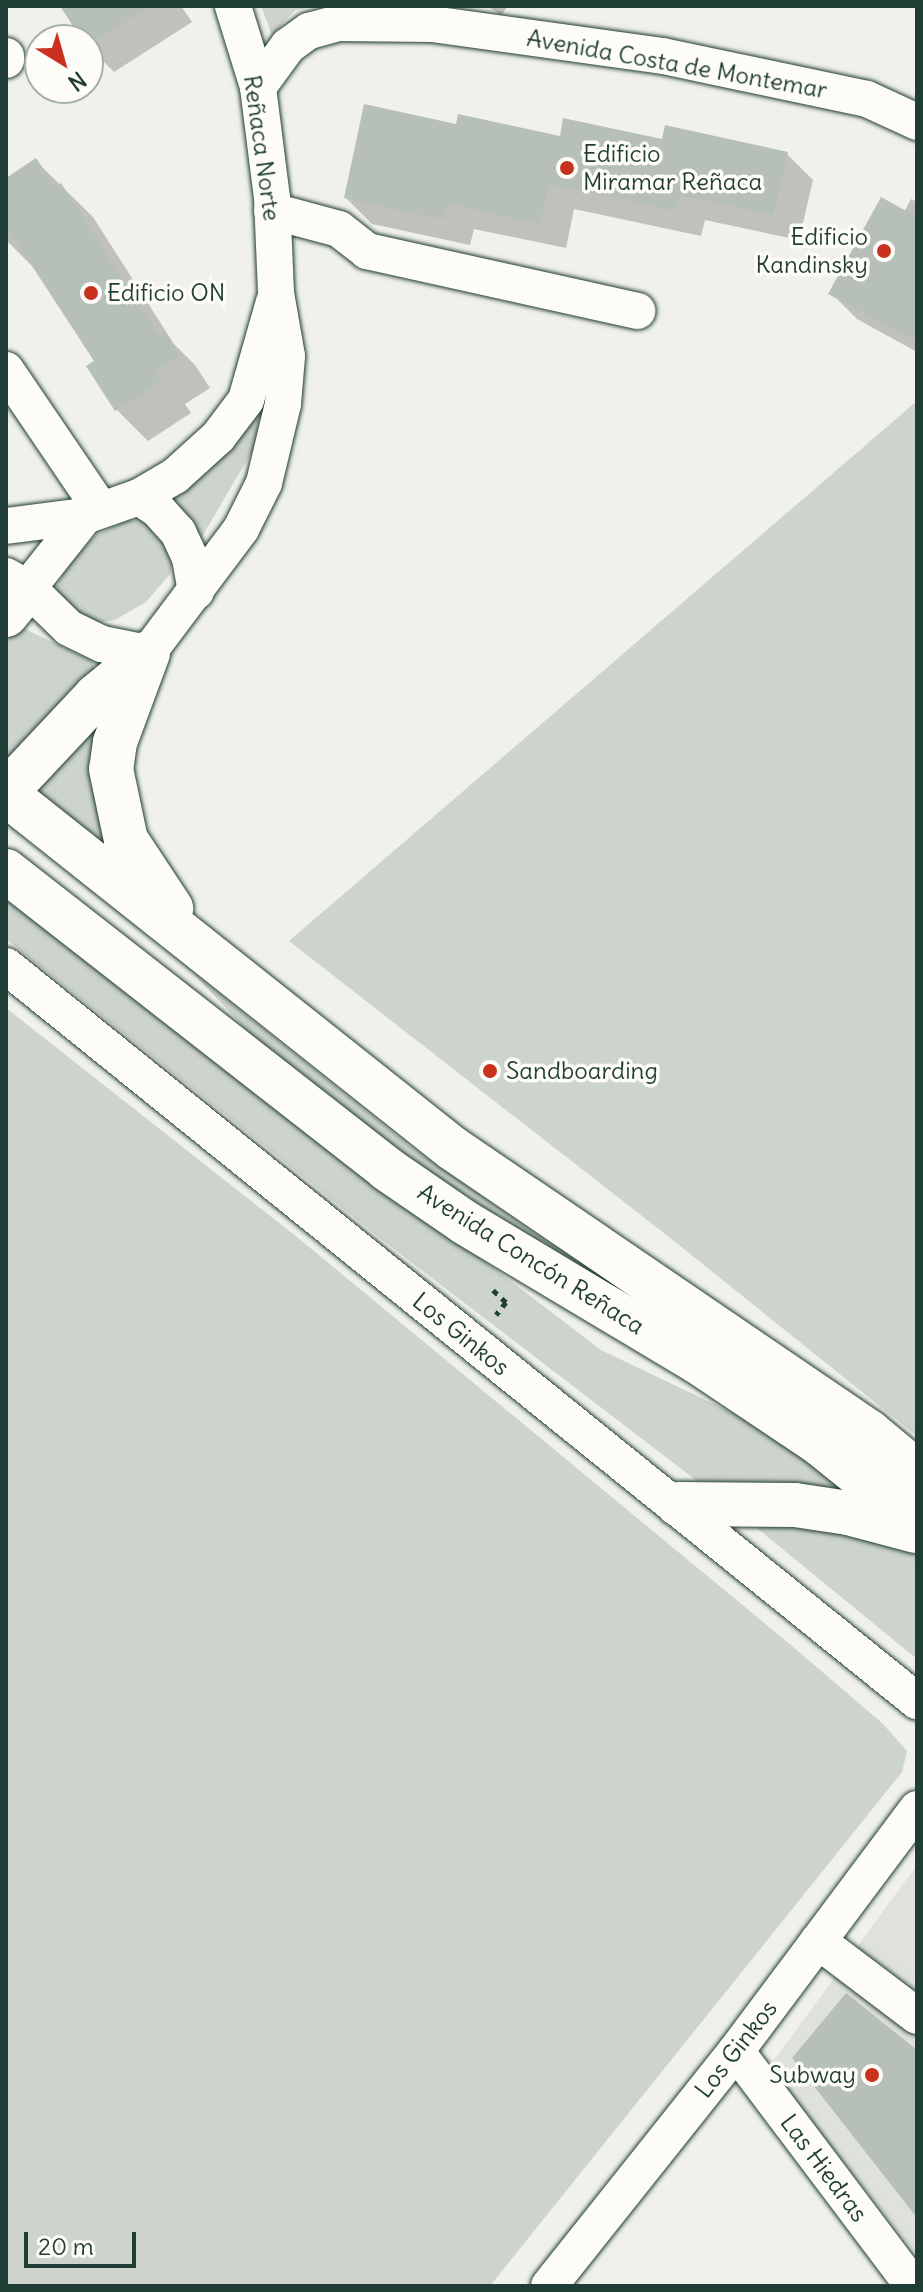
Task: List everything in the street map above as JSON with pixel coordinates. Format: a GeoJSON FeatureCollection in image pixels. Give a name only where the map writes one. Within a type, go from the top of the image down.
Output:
{"type":"FeatureCollection","features":[{"type":"Feature","properties":{"kind":"main road"},"geometry":{"type":"LineString","coordinates":[[6,793],[96,696],[148,653]]}},
{"type":"Feature","properties":{"kind":"main road"},"geometry":{"type":"LineString","coordinates":[[148,653],[115,742],[111,769],[118,815],[126,840],[137,859],[197,946]]}},
{"type":"Feature","properties":{"kind":"main road","name":"Avenida Concón Reñaca"},"geometry":{"type":"LineString","coordinates":[[6,793],[452,1148],[869,1432],[917,1472]]}},
{"type":"Feature","properties":{"kind":"main road","name":"Avenida Concón Reñaca"},"geometry":{"type":"LineString","coordinates":[[6,871],[387,1169],[464,1222],[698,1362],[819,1443],[917,1522]]}},
{"type":"Feature","properties":{"kind":"main road"},"geometry":{"type":"LineString","coordinates":[[678,1504],[795,1505],[848,1513],[917,1531]]}},
{"type":"Feature","properties":{"kind":"street","name":"Reñaca Norte"},"geometry":{"type":"LineString","coordinates":[[148,653],[241,529],[264,483],[283,404],[287,356],[276,293],[272,211],[258,87],[233,6]]}},
{"type":"Feature","properties":{"kind":"street","name":"Avenida Costa de Montemar"},"geometry":{"type":"LineString","coordinates":[[384,6],[432,24]]}},
{"type":"Feature","properties":{"kind":"street","name":"Avenida Costa de Montemar"},"geometry":{"type":"LineString","coordinates":[[258,87],[288,46],[309,31],[339,23],[432,24],[663,56],[867,99],[917,122]]}},
{"type":"Feature","properties":{"kind":"street"},"geometry":{"type":"LineString","coordinates":[[272,211],[339,229],[367,251],[637,311]]}},
{"type":"Feature","properties":{"kind":"street","name":"Reñaca Norte"},"geometry":{"type":"LineString","coordinates":[[6,526],[93,513],[139,497],[175,476],[218,437],[246,400],[276,293]]}},
{"type":"Feature","properties":{"kind":"street"},"geometry":{"type":"LineString","coordinates":[[6,370],[93,513],[13,593],[69,628],[102,644],[148,653]]}},
{"type":"Feature","properties":{"kind":"street"},"geometry":{"type":"LineString","coordinates":[[139,497],[158,510],[178,532],[190,558],[196,591]]}},
{"type":"Feature","properties":{"kind":"street","name":"Los Ginkos"},"geometry":{"type":"LineString","coordinates":[[6,966],[678,1504],[917,1701]]}},
{"type":"Feature","properties":{"kind":"street","name":"Los Ginkos"},"geometry":{"type":"LineString","coordinates":[[549,2286],[736,2051],[917,1809]]}},
{"type":"Feature","properties":{"kind":"street"},"geometry":{"type":"LineString","coordinates":[[818,1941],[917,2016]]}},
{"type":"Feature","properties":{"kind":"street","name":"Las Hiedras"},"geometry":{"type":"LineString","coordinates":[[736,2051],[913,2286]]}},
{"type":"Feature","properties":{"kind":"shaded area"},"geometry":{"type":"Polygon","coordinates":[[[261,6],[319,6],[295,10],[272,35],[261,6]]]}},
{"type":"Feature","properties":{"kind":"shaded area"},"geometry":{"type":"Polygon","coordinates":[[[917,401],[917,1436],[669,1237],[289,941],[917,401]]]}},
{"type":"Feature","properties":{"kind":"shaded area"},"geometry":{"type":"Polygon","coordinates":[[[262,405],[253,450],[200,540],[162,495],[262,405]]]}},
{"type":"Feature","properties":{"kind":"shaded area"},"geometry":{"type":"Polygon","coordinates":[[[147,520],[173,554],[170,574],[146,602],[115,620],[88,624],[55,590],[66,568],[95,536],[125,521],[147,520]]]}},
{"type":"Feature","properties":{"kind":"shaded area"},"geometry":{"type":"Polygon","coordinates":[[[25,629],[92,661],[96,675],[6,760],[6,645],[13,631],[25,629]]]}},
{"type":"Feature","properties":{"kind":"shaded area"},"geometry":{"type":"Polygon","coordinates":[[[108,697],[95,782],[98,816],[108,837],[103,842],[36,793],[36,781],[108,697]]]}},
{"type":"Feature","properties":{"kind":"shaded area"},"geometry":{"type":"Polygon","coordinates":[[[6,896],[601,1350],[781,1436],[853,1496],[697,1481],[377,1236],[6,939],[6,896]]]}},
{"type":"Feature","properties":{"kind":"shaded area"},"geometry":{"type":"Polygon","coordinates":[[[192,972],[411,1147],[569,1257],[427,1180],[278,1063],[192,972]]]}},
{"type":"Feature","properties":{"kind":"shaded area"},"geometry":{"type":"Polygon","coordinates":[[[6,1008],[297,1237],[792,1646],[882,1723],[907,1751],[902,1772],[490,2286],[6,2286],[6,1008]]]}},
{"type":"Feature","properties":{"kind":"shaded area"},"geometry":{"type":"Polygon","coordinates":[[[741,1515],[900,1536],[917,1550],[917,1659],[741,1515]]]}},
{"type":"Feature","properties":{"kind":"shaded area"},"geometry":{"type":"Polygon","coordinates":[[[917,1865],[917,2255],[769,2067],[917,1865]]]}},
{"type":"Feature","properties":{"kind":"building"},"geometry":{"type":"Polygon","coordinates":[[[60,6],[150,6],[104,36],[104,24],[72,24],[60,6]]]}},
{"type":"Feature","properties":{"kind":"building","name":"Edificio Miramar Reñaca"},"geometry":{"type":"Polygon","coordinates":[[[364,104],[456,124],[458,114],[560,136],[563,118],[662,139],[665,125],[788,152],[773,215],[679,195],[675,211],[549,184],[540,224],[449,204],[444,220],[344,198],[364,104]]]}},
{"type":"Feature","properties":{"kind":"building","name":"Edificio ON"},"geometry":{"type":"Polygon","coordinates":[[[36,158],[55,187],[61,183],[158,334],[164,331],[180,356],[155,372],[161,381],[115,411],[86,366],[94,361],[6,226],[6,178],[36,158]]]}},
{"type":"Feature","properties":{"kind":"building","name":"Edificio Kandinsky"},"geometry":{"type":"Polygon","coordinates":[[[881,197],[917,217],[917,341],[828,294],[881,197]]]}},
{"type":"Feature","properties":{"kind":"building"},"geometry":{"type":"Polygon","coordinates":[[[846,1993],[917,2050],[917,2218],[792,2058],[846,1993]]]}},
{"type":"Feature","properties":{"kind":"place","name":"Edificio Miramar Reñaca"},"geometry":{"type":"Point","coordinates":[567,168]}},
{"type":"Feature","properties":{"kind":"place","name":"Edificio Kandinsky"},"geometry":{"type":"Point","coordinates":[884,251]}},
{"type":"Feature","properties":{"kind":"place","name":"Edificio ON"},"geometry":{"type":"Point","coordinates":[91,293]}},
{"type":"Feature","properties":{"kind":"place","name":"Sandboarding"},"geometry":{"type":"Point","coordinates":[490,1071]}},
{"type":"Feature","properties":{"kind":"place","name":"Subway"},"geometry":{"type":"Point","coordinates":[872,2075]}}]}
